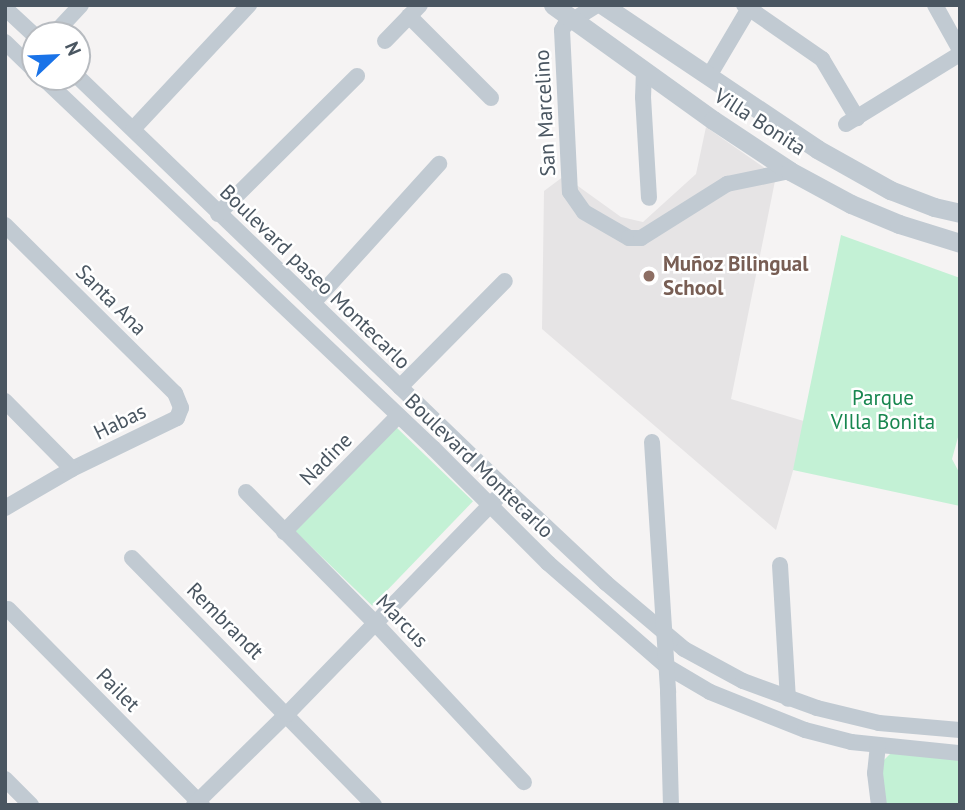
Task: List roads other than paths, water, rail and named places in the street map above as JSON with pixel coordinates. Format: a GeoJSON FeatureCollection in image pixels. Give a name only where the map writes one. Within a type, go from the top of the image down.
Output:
{"type":"FeatureCollection","features":[{"type":"Feature","properties":{"kind":"street"},"geometry":{"type":"LineString","coordinates":[[66,21],[81,5]]}},
{"type":"Feature","properties":{"kind":"street"},"geometry":{"type":"LineString","coordinates":[[135,126],[249,5]]}},
{"type":"Feature","properties":{"kind":"street","name":"Villa Bonita"},"geometry":{"type":"LineString","coordinates":[[553,5],[790,171],[875,214],[960,243]]}},
{"type":"Feature","properties":{"kind":"street"},"geometry":{"type":"LineString","coordinates":[[573,19],[597,5]]}},
{"type":"Feature","properties":{"kind":"street","name":"Villa Bonita"},"geometry":{"type":"LineString","coordinates":[[603,5],[817,149],[890,190],[934,207],[960,213]]}},
{"type":"Feature","properties":{"kind":"street"},"geometry":{"type":"LineString","coordinates":[[709,76],[748,6],[822,59],[832,71],[852,121],[960,52],[935,5]]}},
{"type":"Feature","properties":{"kind":"street"},"geometry":{"type":"LineString","coordinates":[[5,8],[21,23]]}},
{"type":"Feature","properties":{"kind":"street"},"geometry":{"type":"LineString","coordinates":[[385,41],[415,11],[491,98]]}},
{"type":"Feature","properties":{"kind":"street","name":"San Marcelino"},"geometry":{"type":"LineString","coordinates":[[573,19],[562,30],[570,192],[584,212],[629,237],[641,238],[727,184],[790,171]]}},
{"type":"Feature","properties":{"kind":"street"},"geometry":{"type":"LineString","coordinates":[[5,42],[21,54]]}},
{"type":"Feature","properties":{"kind":"street"},"geometry":{"type":"LineString","coordinates":[[644,70],[649,198]]}},
{"type":"Feature","properties":{"kind":"street"},"geometry":{"type":"LineString","coordinates":[[221,211],[357,76]]}},
{"type":"Feature","properties":{"kind":"street","name":"Boulevard paseo Montecarlo"},"geometry":{"type":"LineString","coordinates":[[91,88],[135,126],[404,383],[507,490],[665,634],[711,665],[788,699],[879,723],[960,730]]}},
{"type":"Feature","properties":{"kind":"street","name":"Boulevard Montecarlo"},"geometry":{"type":"LineString","coordinates":[[56,91],[398,416],[548,563],[666,666],[710,692],[805,730],[851,742],[960,753]]}},
{"type":"Feature","properties":{"kind":"street"},"geometry":{"type":"LineString","coordinates":[[316,300],[439,164]]}},
{"type":"Feature","properties":{"kind":"street","name":"Santa Ana"},"geometry":{"type":"LineString","coordinates":[[5,225],[175,393],[181,408]]}},
{"type":"Feature","properties":{"kind":"street"},"geometry":{"type":"LineString","coordinates":[[404,383],[505,281]]}},
{"type":"Feature","properties":{"kind":"street"},"geometry":{"type":"LineString","coordinates":[[5,401],[72,469]]}},
{"type":"Feature","properties":{"kind":"street","name":"Habas"},"geometry":{"type":"LineString","coordinates":[[5,508],[72,469],[177,418],[181,408]]}},
{"type":"Feature","properties":{"kind":"street","name":"Nadine"},"geometry":{"type":"LineString","coordinates":[[284,532],[398,416]]}},
{"type":"Feature","properties":{"kind":"street"},"geometry":{"type":"LineString","coordinates":[[652,442],[665,634],[671,805]]}},
{"type":"Feature","properties":{"kind":"street"},"geometry":{"type":"LineString","coordinates":[[198,803],[489,505],[507,490]]}},
{"type":"Feature","properties":{"kind":"street","name":"Marcus"},"geometry":{"type":"LineString","coordinates":[[246,492],[375,623],[524,782]]}},
{"type":"Feature","properties":{"kind":"street","name":"Rembrandt"},"geometry":{"type":"LineString","coordinates":[[132,558],[374,805]]}},
{"type":"Feature","properties":{"kind":"street"},"geometry":{"type":"LineString","coordinates":[[780,565],[788,699]]}},
{"type":"Feature","properties":{"kind":"street","name":"Pailet"},"geometry":{"type":"LineString","coordinates":[[8,609],[198,803]]}},
{"type":"Feature","properties":{"kind":"street"},"geometry":{"type":"LineString","coordinates":[[878,745],[875,773],[879,805]]}},
{"type":"Feature","properties":{"kind":"street"},"geometry":{"type":"LineString","coordinates":[[5,779],[31,805]]}},
{"type":"Feature","properties":{"kind":"place","name":"Muñoz Bilingual School"},"geometry":{"type":"Point","coordinates":[649,276]}},
{"type":"Feature","properties":{"kind":"park label","name":"Parque VIlla Bonita"},"geometry":{"type":"Point","coordinates":[883,410]}}]}
